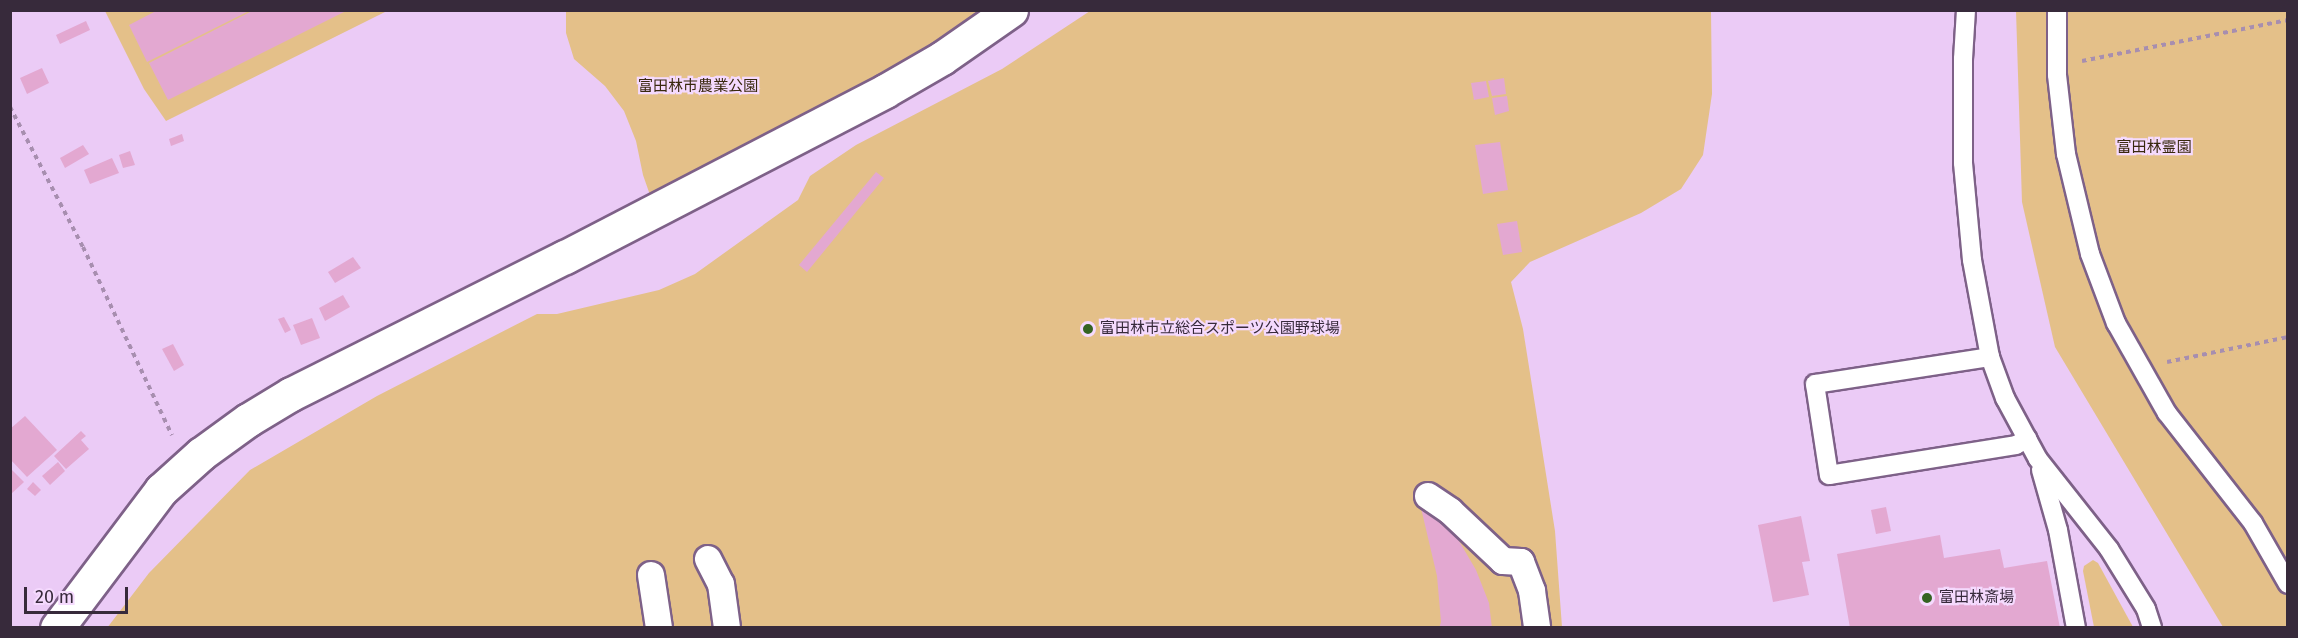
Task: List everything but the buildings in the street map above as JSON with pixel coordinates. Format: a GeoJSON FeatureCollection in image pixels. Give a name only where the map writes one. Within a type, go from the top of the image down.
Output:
{"type":"FeatureCollection","features":[{"type":"Feature","properties":{"kind":"street"},"geometry":{"type":"LineString","coordinates":[[57,627],[160,490],[187,466],[248,420],[291,394],[565,257],[885,92],[942,58],[1011,10]]}},
{"type":"Feature","properties":{"kind":"street"},"geometry":{"type":"LineString","coordinates":[[1428,496],[1450,512],[1503,561],[1521,562],[1532,591],[1537,627]]}},
{"type":"Feature","properties":{"kind":"street"},"geometry":{"type":"LineString","coordinates":[[708,559],[721,584],[723,624]]}},
{"type":"Feature","properties":{"kind":"street"},"geometry":{"type":"LineString","coordinates":[[651,575],[659,627]]}},
{"type":"Feature","properties":{"kind":"lane"},"geometry":{"type":"LineString","coordinates":[[1966,10],[1963,59],[1963,163],[1972,260],[1990,357],[2005,398],[2037,459],[2058,530],[2076,627]]}},
{"type":"Feature","properties":{"kind":"lane"},"geometry":{"type":"LineString","coordinates":[[2057,10],[2060,113],[2076,205],[2090,254],[2116,323],[2167,412],[2253,523],[2288,584]]}},
{"type":"Feature","properties":{"kind":"lane"},"geometry":{"type":"LineString","coordinates":[[1990,357],[1815,384],[1829,475],[2016,445],[2027,439]]}},
{"type":"Feature","properties":{"kind":"lane"},"geometry":{"type":"LineString","coordinates":[[2037,459],[2109,549],[2146,609],[2152,627]]}},
{"type":"Feature","properties":{"kind":"path"},"geometry":{"type":"LineString","coordinates":[[2057,67],[2288,20]]}},
{"type":"Feature","properties":{"kind":"path"},"geometry":{"type":"LineString","coordinates":[[10,107],[83,247],[187,466]]}},
{"type":"Feature","properties":{"kind":"path"},"geometry":{"type":"LineString","coordinates":[[2140,367],[2288,337]]}},
{"type":"Feature","properties":{"kind":"green space"},"geometry":{"type":"Polygon","coordinates":[[[105,11],[387,11],[166,121],[144,89],[105,11]]]}},
{"type":"Feature","properties":{"kind":"green space","name":"富田林市農業公園"},"geometry":{"type":"Polygon","coordinates":[[[566,11],[983,11],[903,64],[650,195],[636,141],[624,111],[605,86],[574,59],[566,33],[566,11]]]}},
{"type":"Feature","properties":{"kind":"green space"},"geometry":{"type":"Polygon","coordinates":[[[1090,11],[1711,11],[1712,94],[1703,155],[1681,189],[1641,213],[1530,262],[1511,282],[1523,329],[1555,531],[1562,627],[107,628],[149,573],[250,470],[377,396],[537,314],[557,314],[659,290],[695,274],[798,200],[810,176],[856,145],[1002,69],[1090,11]]]}},
{"type":"Feature","properties":{"kind":"green space","name":"富田林霊園"},"geometry":{"type":"Polygon","coordinates":[[[2016,11],[2287,11],[2287,627],[2223,627],[2055,347],[2022,202],[2016,11]]]}},
{"type":"Feature","properties":{"kind":"green space"},"geometry":{"type":"Polygon","coordinates":[[[2093,560],[2098,563],[2133,627],[2094,627],[2083,571],[2084,566],[2093,560]]]}},
{"type":"Feature","properties":{"kind":"place","name":"富田林市立総合スポーツ公園野球場"},"geometry":{"type":"Point","coordinates":[1088,329]}},
{"type":"Feature","properties":{"kind":"place","name":"富田林斎場"},"geometry":{"type":"Point","coordinates":[1927,598]}}]}
